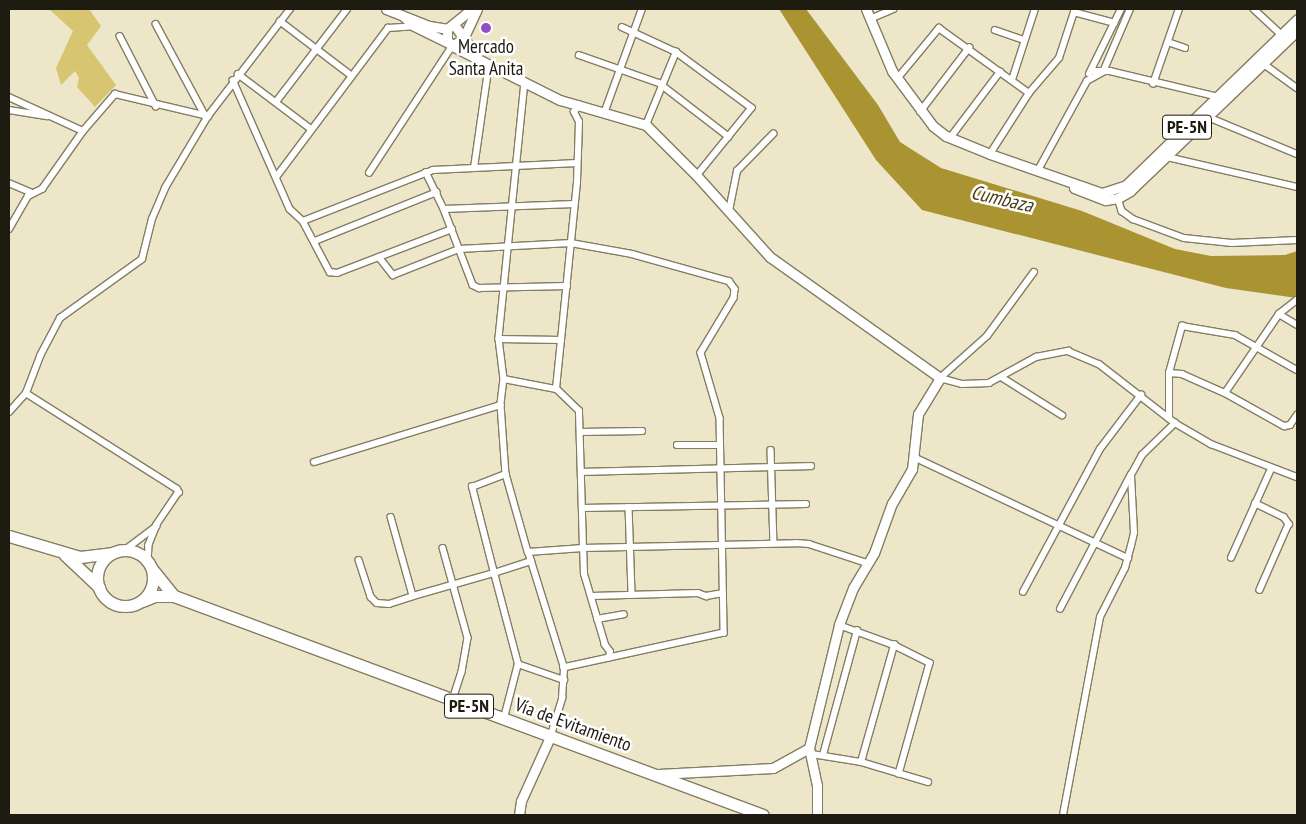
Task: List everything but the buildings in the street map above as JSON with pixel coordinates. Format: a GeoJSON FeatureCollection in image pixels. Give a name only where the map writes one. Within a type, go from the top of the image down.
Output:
{"type":"FeatureCollection","features":[{"type":"Feature","properties":{"kind":"highway"},"geometry":{"type":"LineString","coordinates":[[9,536],[62,553],[93,557],[120,551],[140,554],[174,596]]}},
{"type":"Feature","properties":{"kind":"highway"},"geometry":{"type":"LineString","coordinates":[[99,587],[99,568],[120,551]]}},
{"type":"Feature","properties":{"kind":"highway"},"geometry":{"type":"LineString","coordinates":[[62,553],[115,604],[129,605],[138,602],[151,587],[150,565]]}},
{"type":"Feature","properties":{"kind":"highway","name":"Vía de Evitamiento"},"geometry":{"type":"LineString","coordinates":[[138,602],[155,596],[174,596],[658,774],[763,815]]}},
{"type":"Feature","properties":{"kind":"street"},"geometry":{"type":"LineString","coordinates":[[9,412],[26,393],[40,356],[60,318],[142,259],[152,219],[166,188],[206,116],[290,9]]}},
{"type":"Feature","properties":{"kind":"street"},"geometry":{"type":"LineString","coordinates":[[276,102],[347,9]]}},
{"type":"Feature","properties":{"kind":"street"},"geometry":{"type":"LineString","coordinates":[[386,9],[404,18],[414,26],[560,100],[605,111],[646,125],[697,176],[770,257],[940,378],[976,385],[1003,378],[1036,357],[1068,351],[1099,364],[1175,423],[1211,444],[1271,469],[1297,477]]}},
{"type":"Feature","properties":{"kind":"street"},"geometry":{"type":"LineString","coordinates":[[369,173],[451,45],[451,27],[472,9]]}},
{"type":"Feature","properties":{"kind":"street"},"geometry":{"type":"LineString","coordinates":[[451,45],[463,39],[477,9]]}},
{"type":"Feature","properties":{"kind":"street"},"geometry":{"type":"LineString","coordinates":[[605,111],[642,9]]}},
{"type":"Feature","properties":{"kind":"street","name":"PE-5N"},"geometry":{"type":"LineString","coordinates":[[866,9],[896,79],[920,112],[933,126],[950,138],[1037,172],[1110,192],[1126,185],[1208,118],[1222,98],[1264,64],[1297,31]]}},
{"type":"Feature","properties":{"kind":"street"},"geometry":{"type":"LineString","coordinates":[[870,19],[893,9]]}},
{"type":"Feature","properties":{"kind":"street"},"geometry":{"type":"LineString","coordinates":[[1012,80],[1035,9]]}},
{"type":"Feature","properties":{"kind":"street"},"geometry":{"type":"LineString","coordinates":[[1037,172],[1086,81],[1121,9]]}},
{"type":"Feature","properties":{"kind":"street"},"geometry":{"type":"LineString","coordinates":[[1086,81],[1103,72],[1130,9]]}},
{"type":"Feature","properties":{"kind":"street"},"geometry":{"type":"LineString","coordinates":[[1153,84],[1179,9]]}},
{"type":"Feature","properties":{"kind":"street"},"geometry":{"type":"LineString","coordinates":[[1254,9],[1281,34]]}},
{"type":"Feature","properties":{"kind":"street"},"geometry":{"type":"LineString","coordinates":[[990,154],[1029,94],[1059,58],[1075,10],[1115,23]]}},
{"type":"Feature","properties":{"kind":"street"},"geometry":{"type":"LineString","coordinates":[[404,18],[451,27],[462,32],[463,39],[479,58]]}},
{"type":"Feature","properties":{"kind":"street","name":"PE-5N"},"geometry":{"type":"LineString","coordinates":[[1060,179],[1090,196],[1118,198],[1222,98],[1297,19]]}},
{"type":"Feature","properties":{"kind":"street"},"geometry":{"type":"LineString","coordinates":[[280,21],[351,75]]}},
{"type":"Feature","properties":{"kind":"street"},"geometry":{"type":"LineString","coordinates":[[156,24],[206,116]]}},
{"type":"Feature","properties":{"kind":"street"},"geometry":{"type":"LineString","coordinates":[[276,176],[310,128],[391,25],[414,26]]}},
{"type":"Feature","properties":{"kind":"street"},"geometry":{"type":"LineString","coordinates":[[622,27],[676,52],[752,108],[697,176]]}},
{"type":"Feature","properties":{"kind":"street"},"geometry":{"type":"LineString","coordinates":[[896,79],[939,28],[969,48],[1029,94]]}},
{"type":"Feature","properties":{"kind":"street"},"geometry":{"type":"LineString","coordinates":[[995,30],[1024,40]]}},
{"type":"Feature","properties":{"kind":"street"},"geometry":{"type":"LineString","coordinates":[[120,36],[156,106]]}},
{"type":"Feature","properties":{"kind":"street"},"geometry":{"type":"LineString","coordinates":[[1168,42],[1185,48]]}},
{"type":"Feature","properties":{"kind":"street"},"geometry":{"type":"LineString","coordinates":[[920,112],[969,48]]}},
{"type":"Feature","properties":{"kind":"street"},"geometry":{"type":"LineString","coordinates":[[646,125],[676,52]]}},
{"type":"Feature","properties":{"kind":"street"},"geometry":{"type":"LineString","coordinates":[[579,55],[662,86],[729,137]]}},
{"type":"Feature","properties":{"kind":"street"},"geometry":{"type":"LineString","coordinates":[[474,168],[489,64]]}},
{"type":"Feature","properties":{"kind":"street"},"geometry":{"type":"LineString","coordinates":[[1264,64],[1297,88]]}},
{"type":"Feature","properties":{"kind":"street"},"geometry":{"type":"LineString","coordinates":[[1091,71],[1222,98]]}},
{"type":"Feature","properties":{"kind":"street"},"geometry":{"type":"LineString","coordinates":[[950,138],[1000,72]]}},
{"type":"Feature","properties":{"kind":"street"},"geometry":{"type":"LineString","coordinates":[[238,74],[310,128]]}},
{"type":"Feature","properties":{"kind":"street"},"geometry":{"type":"LineString","coordinates":[[233,80],[292,212],[303,221],[315,241],[327,269],[334,273],[452,229]]}},
{"type":"Feature","properties":{"kind":"street"},"geometry":{"type":"LineString","coordinates":[[519,815],[521,801],[550,735],[564,680],[564,668],[506,474],[501,405],[504,379],[499,340],[525,82]]}},
{"type":"Feature","properties":{"kind":"street"},"geometry":{"type":"LineString","coordinates":[[9,228],[12,216],[32,194],[42,190],[83,131],[118,93],[156,106],[206,116]]}},
{"type":"Feature","properties":{"kind":"street"},"geometry":{"type":"LineString","coordinates":[[9,96],[83,131]]}},
{"type":"Feature","properties":{"kind":"street"},"geometry":{"type":"LineString","coordinates":[[556,389],[577,163],[579,122],[574,112],[579,104]]}},
{"type":"Feature","properties":{"kind":"street"},"geometry":{"type":"LineString","coordinates":[[9,110],[50,116]]}},
{"type":"Feature","properties":{"kind":"street"},"geometry":{"type":"LineString","coordinates":[[1208,118],[1297,154]]}},
{"type":"Feature","properties":{"kind":"street"},"geometry":{"type":"LineString","coordinates":[[729,211],[736,171],[773,134]]}},
{"type":"Feature","properties":{"kind":"street"},"geometry":{"type":"LineString","coordinates":[[1163,156],[1297,187]]}},
{"type":"Feature","properties":{"kind":"street"},"geometry":{"type":"LineString","coordinates":[[303,221],[426,172],[577,163]]}},
{"type":"Feature","properties":{"kind":"street"},"geometry":{"type":"LineString","coordinates":[[426,172],[437,192],[473,285],[480,288],[567,286]]}},
{"type":"Feature","properties":{"kind":"street"},"geometry":{"type":"LineString","coordinates":[[9,183],[32,194]]}},
{"type":"Feature","properties":{"kind":"street"},"geometry":{"type":"LineString","coordinates":[[315,241],[437,192]]}},
{"type":"Feature","properties":{"kind":"street"},"geometry":{"type":"LineString","coordinates":[[1118,198],[1122,211],[1133,219],[1184,238],[1232,243],[1297,240]]}},
{"type":"Feature","properties":{"kind":"street"},"geometry":{"type":"LineString","coordinates":[[444,209],[574,204]]}},
{"type":"Feature","properties":{"kind":"street"},"geometry":{"type":"LineString","coordinates":[[380,257],[393,275],[459,249],[507,248],[571,243],[632,254],[729,281],[732,285],[734,298],[701,353],[720,418],[720,506],[725,630],[722,634],[564,668]]}},
{"type":"Feature","properties":{"kind":"street"},"geometry":{"type":"LineString","coordinates":[[817,815],[810,751],[838,625],[892,503],[910,474],[914,457],[918,414],[940,378],[981,344],[1034,272]]}},
{"type":"Feature","properties":{"kind":"street"},"geometry":{"type":"LineString","coordinates":[[1225,393],[1279,314],[1297,300]]}},
{"type":"Feature","properties":{"kind":"street"},"geometry":{"type":"LineString","coordinates":[[1279,314],[1297,325]]}},
{"type":"Feature","properties":{"kind":"street"},"geometry":{"type":"LineString","coordinates":[[1169,418],[1170,373],[1182,326],[1235,334],[1297,370]]}},
{"type":"Feature","properties":{"kind":"street"},"geometry":{"type":"LineString","coordinates":[[499,340],[562,340]]}},
{"type":"Feature","properties":{"kind":"street"},"geometry":{"type":"LineString","coordinates":[[1170,373],[1182,374],[1225,393],[1284,426],[1290,425],[1297,415]]}},
{"type":"Feature","properties":{"kind":"street"},"geometry":{"type":"LineString","coordinates":[[1003,378],[1062,415]]}},
{"type":"Feature","properties":{"kind":"street"},"geometry":{"type":"LineString","coordinates":[[504,379],[556,389],[578,409],[582,472],[584,574],[592,596],[597,619],[610,652],[609,658]]}},
{"type":"Feature","properties":{"kind":"street"},"geometry":{"type":"LineString","coordinates":[[26,393],[178,488],[178,494],[157,526],[150,545],[150,565]]}},
{"type":"Feature","properties":{"kind":"street"},"geometry":{"type":"LineString","coordinates":[[1024,592],[1100,449],[1141,395]]}},
{"type":"Feature","properties":{"kind":"street"},"geometry":{"type":"LineString","coordinates":[[314,462],[501,405]]}},
{"type":"Feature","properties":{"kind":"street"},"geometry":{"type":"LineString","coordinates":[[1060,609],[1094,541],[1142,455],[1175,423]]}},
{"type":"Feature","properties":{"kind":"street"},"geometry":{"type":"LineString","coordinates":[[580,432],[642,431]]}},
{"type":"Feature","properties":{"kind":"street"},"geometry":{"type":"LineString","coordinates":[[677,446],[719,446]]}},
{"type":"Feature","properties":{"kind":"street"},"geometry":{"type":"LineString","coordinates":[[771,450],[774,543]]}},
{"type":"Feature","properties":{"kind":"street"},"geometry":{"type":"LineString","coordinates":[[914,457],[1128,558]]}},
{"type":"Feature","properties":{"kind":"street"},"geometry":{"type":"LineString","coordinates":[[582,472],[720,466],[811,466]]}},
{"type":"Feature","properties":{"kind":"street"},"geometry":{"type":"LineString","coordinates":[[1231,558],[1271,469]]}},
{"type":"Feature","properties":{"kind":"street"},"geometry":{"type":"LineString","coordinates":[[504,718],[518,664],[472,488],[506,474]]}},
{"type":"Feature","properties":{"kind":"street"},"geometry":{"type":"LineString","coordinates":[[1063,815],[1100,617],[1128,558],[1134,533],[1131,475]]}},
{"type":"Feature","properties":{"kind":"street"},"geometry":{"type":"LineString","coordinates":[[1256,503],[1284,517],[1289,524],[1260,590]]}},
{"type":"Feature","properties":{"kind":"street"},"geometry":{"type":"LineString","coordinates":[[582,508],[806,504]]}},
{"type":"Feature","properties":{"kind":"street"},"geometry":{"type":"LineString","coordinates":[[629,507],[632,595]]}},
{"type":"Feature","properties":{"kind":"street"},"geometry":{"type":"LineString","coordinates":[[391,517],[412,596]]}},
{"type":"Feature","properties":{"kind":"street"},"geometry":{"type":"LineString","coordinates":[[120,551],[157,526]]}},
{"type":"Feature","properties":{"kind":"street"},"geometry":{"type":"LineString","coordinates":[[528,552],[582,548],[774,543],[809,544],[867,563]]}},
{"type":"Feature","properties":{"kind":"street"},"geometry":{"type":"LineString","coordinates":[[443,548],[468,638],[462,672],[453,700]]}},
{"type":"Feature","properties":{"kind":"street"},"geometry":{"type":"LineString","coordinates":[[359,560],[371,597],[377,603],[389,604],[531,561]]}},
{"type":"Feature","properties":{"kind":"street"},"geometry":{"type":"LineString","coordinates":[[592,596],[698,593],[706,596],[723,593]]}},
{"type":"Feature","properties":{"kind":"street"},"geometry":{"type":"LineString","coordinates":[[597,619],[624,614]]}},
{"type":"Feature","properties":{"kind":"street"},"geometry":{"type":"LineString","coordinates":[[838,625],[894,645],[928,660],[930,666],[899,774]]}},
{"type":"Feature","properties":{"kind":"street"},"geometry":{"type":"LineString","coordinates":[[823,755],[857,631]]}},
{"type":"Feature","properties":{"kind":"street"},"geometry":{"type":"LineString","coordinates":[[861,762],[894,645]]}},
{"type":"Feature","properties":{"kind":"street"},"geometry":{"type":"LineString","coordinates":[[518,664],[564,680]]}},
{"type":"Feature","properties":{"kind":"street"},"geometry":{"type":"LineString","coordinates":[[658,774],[773,768],[810,751],[861,762],[928,782]]}},
{"type":"Feature","properties":{"kind":"shaded area"},"geometry":{"type":"Polygon","coordinates":[[[49,9],[89,9],[101,26],[87,45],[116,85],[95,107],[77,87],[79,78],[75,71],[61,85],[56,68],[73,31],[49,9]]]}},
{"type":"Feature","properties":{"kind":"water","name":"Cumbaza"},"geometry":{"type":"Polygon","coordinates":[[[779,9],[806,9],[878,105],[900,142],[941,168],[1082,211],[1175,249],[1211,256],[1285,255],[1297,251],[1297,298],[1226,288],[922,210],[876,160],[779,9]]]}},
{"type":"Feature","properties":{"kind":"place","name":"Mercado Santa Anita"},"geometry":{"type":"Point","coordinates":[486,28]}}]}
